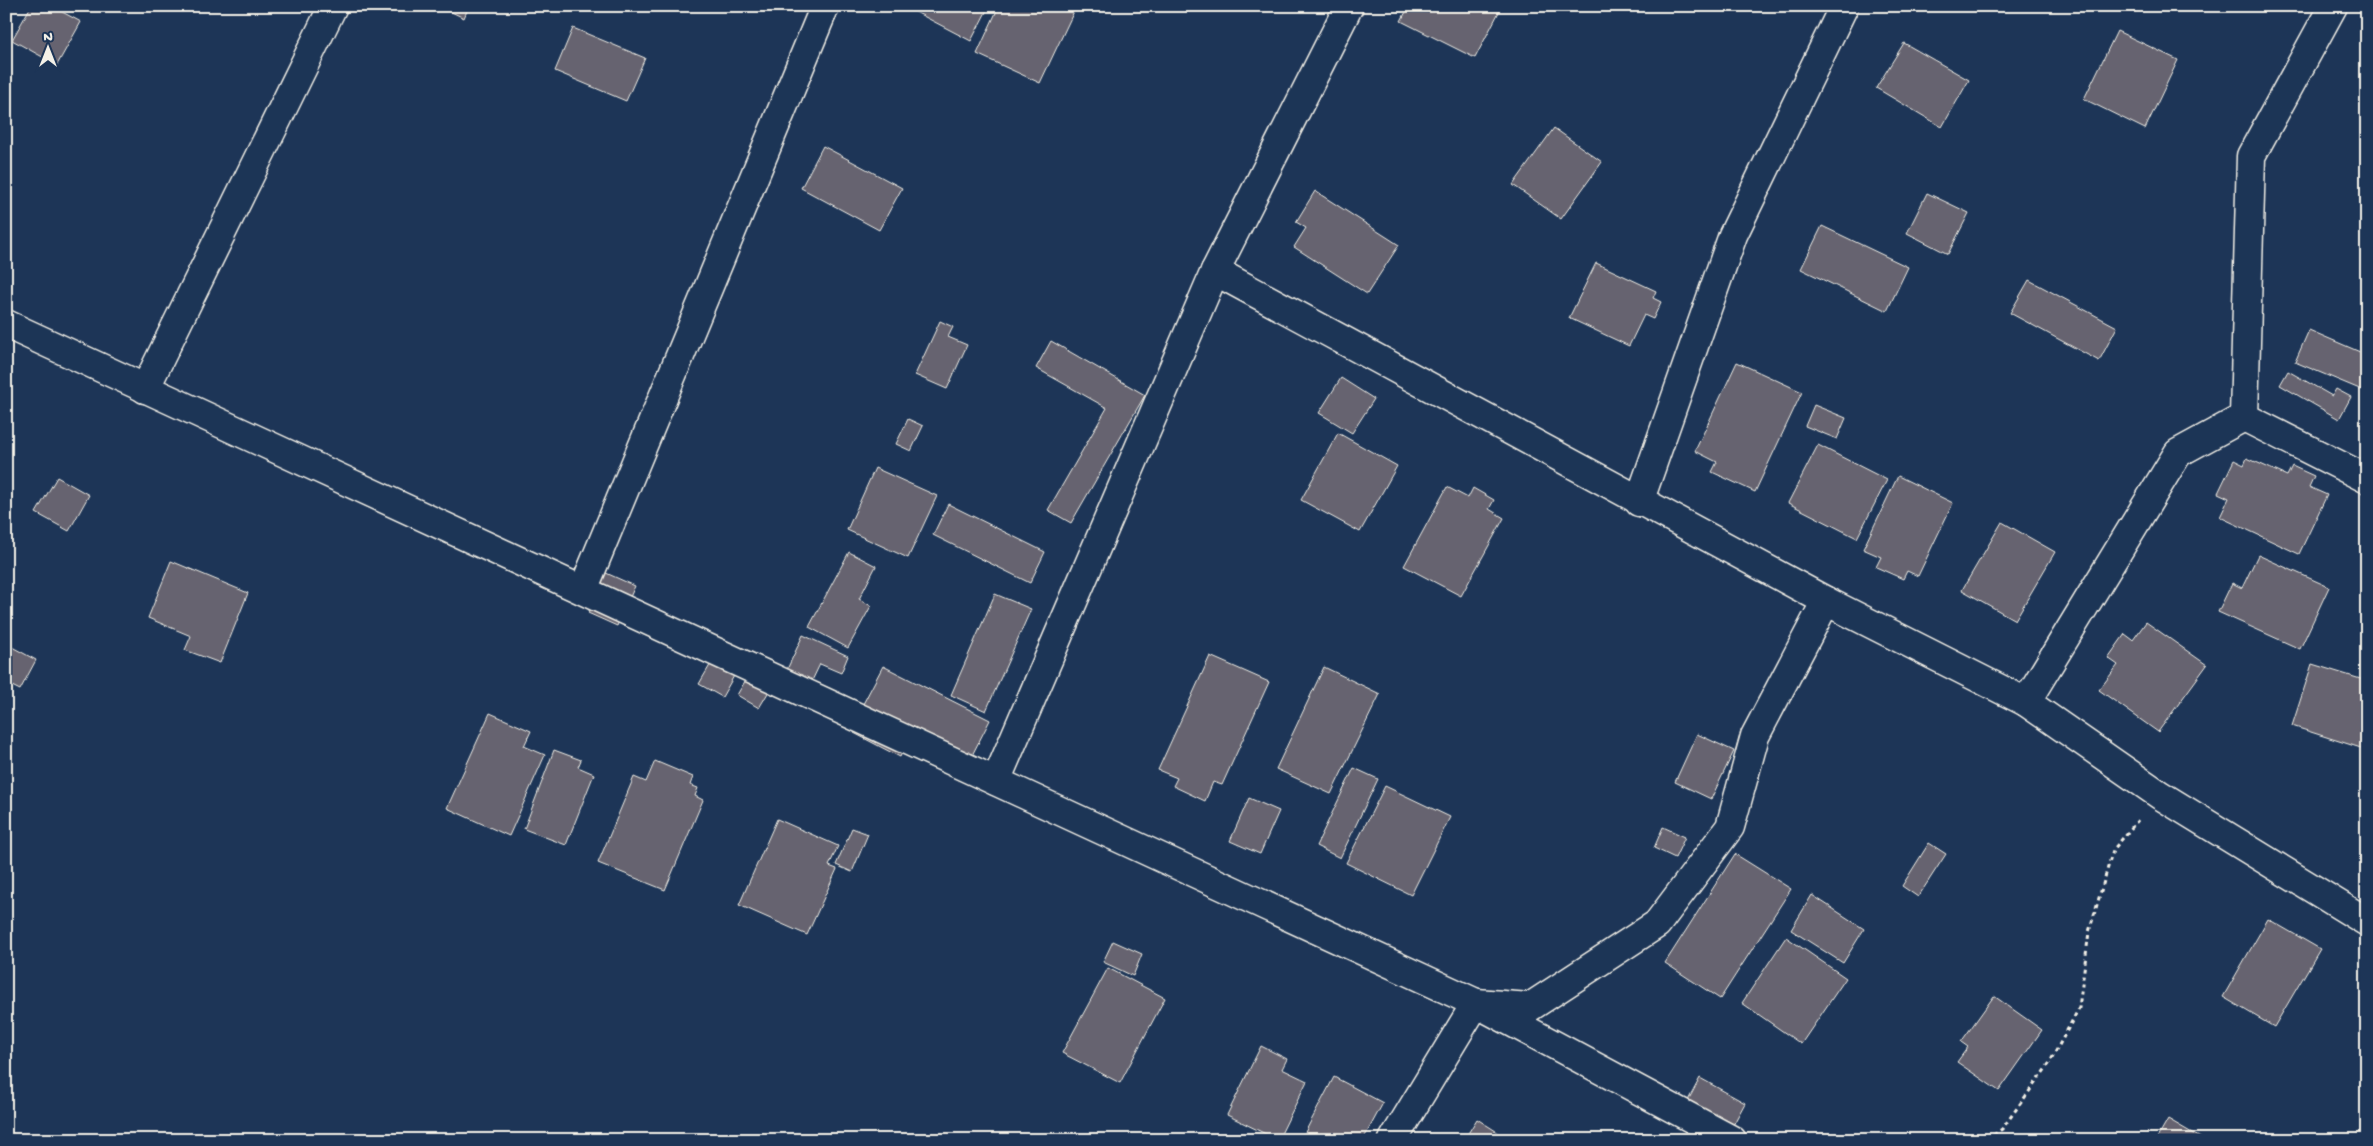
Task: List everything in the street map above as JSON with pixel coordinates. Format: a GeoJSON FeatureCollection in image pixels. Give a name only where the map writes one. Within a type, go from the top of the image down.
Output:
{"type":"FeatureCollection","features":[{"type":"Feature","properties":{"kind":"street"},"geometry":{"type":"LineString","coordinates":[[145,388],[333,6]]}},
{"type":"Feature","properties":{"kind":"street"},"geometry":{"type":"LineString","coordinates":[[582,590],[825,6]]}},
{"type":"Feature","properties":{"kind":"street"},"geometry":{"type":"LineString","coordinates":[[996,781],[1215,271],[1348,6]]}},
{"type":"Feature","properties":{"kind":"street"},"geometry":{"type":"LineString","coordinates":[[1639,502],[1733,235],[1844,6]]}},
{"type":"Feature","properties":{"kind":"street"},"geometry":{"type":"LineString","coordinates":[[2244,417],[2251,156],[2333,6]]}},
{"type":"Feature","properties":{"kind":"street"},"geometry":{"type":"LineString","coordinates":[[1215,271],[1826,602],[2026,702],[2160,795],[2367,922]]}},
{"type":"Feature","properties":{"kind":"street"},"geometry":{"type":"LineString","coordinates":[[6,324],[1476,1003],[1732,1140]]}},
{"type":"Feature","properties":{"kind":"street"},"geometry":{"type":"LineString","coordinates":[[2244,417],[2367,479]]}},
{"type":"Feature","properties":{"kind":"street"},"geometry":{"type":"LineString","coordinates":[[2026,702],[2178,453],[2244,417]]}},
{"type":"Feature","properties":{"kind":"street"},"geometry":{"type":"LineString","coordinates":[[1476,1003],[1530,1007],[1657,924],[1730,827],[1755,736],[1826,602]]}},
{"type":"Feature","properties":{"kind":"street"},"geometry":{"type":"LineString","coordinates":[[1392,1140],[1476,1003]]}},
{"type":"Feature","properties":{"kind":"path"},"geometry":{"type":"LineString","coordinates":[[1986,1140],[2002,1129],[2044,1071],[2079,1008],[2089,932],[2113,850],[2160,795]]}},
{"type":"Feature","properties":{"kind":"building"},"geometry":{"type":"Polygon","coordinates":[[[31,6],[51,6],[81,22],[57,65],[12,40],[31,6]]]}},
{"type":"Feature","properties":{"kind":"building"},"geometry":{"type":"Polygon","coordinates":[[[439,6],[469,6],[464,18],[439,6]]]}},
{"type":"Feature","properties":{"kind":"building"},"geometry":{"type":"Polygon","coordinates":[[[904,6],[989,6],[971,41],[904,6]]]}},
{"type":"Feature","properties":{"kind":"building"},"geometry":{"type":"Polygon","coordinates":[[[999,6],[1076,7],[1040,83],[977,54],[999,6]]]}},
{"type":"Feature","properties":{"kind":"building"},"geometry":{"type":"Polygon","coordinates":[[[1409,6],[1498,6],[1501,8],[1475,58],[1401,21],[1409,6]]]}},
{"type":"Feature","properties":{"kind":"building"},"geometry":{"type":"Polygon","coordinates":[[[573,28],[645,58],[626,101],[555,71],[573,28]]]}},
{"type":"Feature","properties":{"kind":"building"},"geometry":{"type":"Polygon","coordinates":[[[2117,31],[2178,60],[2145,129],[2084,99],[2117,31]]]}},
{"type":"Feature","properties":{"kind":"building"},"geometry":{"type":"Polygon","coordinates":[[[1904,43],[1969,80],[1942,127],[1876,88],[1904,43]]]}},
{"type":"Feature","properties":{"kind":"building"},"geometry":{"type":"Polygon","coordinates":[[[1554,128],[1602,162],[1561,219],[1513,185],[1554,128]]]}},
{"type":"Feature","properties":{"kind":"building"},"geometry":{"type":"Polygon","coordinates":[[[823,146],[902,188],[879,230],[801,188],[823,146]]]}},
{"type":"Feature","properties":{"kind":"building"},"geometry":{"type":"Polygon","coordinates":[[[1315,191],[1399,245],[1367,294],[1294,247],[1306,228],[1296,222],[1315,191]]]}},
{"type":"Feature","properties":{"kind":"building"},"geometry":{"type":"Polygon","coordinates":[[[1927,193],[1969,213],[1948,254],[1907,233],[1927,193]]]}},
{"type":"Feature","properties":{"kind":"building"},"geometry":{"type":"Polygon","coordinates":[[[1822,226],[1908,267],[1887,311],[1801,269],[1822,226]]]}},
{"type":"Feature","properties":{"kind":"building"},"geometry":{"type":"Polygon","coordinates":[[[1596,263],[1656,291],[1653,298],[1661,302],[1653,319],[1644,315],[1629,346],[1569,318],[1596,263]]]}},
{"type":"Feature","properties":{"kind":"building"},"geometry":{"type":"Polygon","coordinates":[[[2029,280],[2117,327],[2099,361],[2010,313],[2029,280]]]}},
{"type":"Feature","properties":{"kind":"building"},"geometry":{"type":"Polygon","coordinates":[[[940,321],[953,327],[948,337],[967,345],[947,389],[915,375],[940,321]]]}},
{"type":"Feature","properties":{"kind":"building"},"geometry":{"type":"Polygon","coordinates":[[[2309,330],[2367,355],[2367,379],[2362,390],[2295,362],[2309,330]]]}},
{"type":"Feature","properties":{"kind":"building"},"geometry":{"type":"Polygon","coordinates":[[[1051,341],[1145,395],[1071,523],[1048,510],[1107,408],[1036,368],[1051,341]]]}},
{"type":"Feature","properties":{"kind":"building"},"geometry":{"type":"Polygon","coordinates":[[[1737,362],[1802,392],[1755,492],[1712,472],[1717,462],[1695,451],[1737,362]]]}},
{"type":"Feature","properties":{"kind":"building"},"geometry":{"type":"Polygon","coordinates":[[[2288,371],[2332,396],[2336,389],[2351,397],[2339,419],[2280,385],[2288,371]]]}},
{"type":"Feature","properties":{"kind":"building"},"geometry":{"type":"Polygon","coordinates":[[[1341,378],[1374,399],[1352,433],[1319,413],[1341,378]]]}},
{"type":"Feature","properties":{"kind":"building"},"geometry":{"type":"Polygon","coordinates":[[[1814,405],[1846,418],[1837,439],[1805,426],[1814,405]]]}},
{"type":"Feature","properties":{"kind":"building"},"geometry":{"type":"Polygon","coordinates":[[[908,419],[923,426],[911,451],[896,444],[908,419]]]}},
{"type":"Feature","properties":{"kind":"building"},"geometry":{"type":"Polygon","coordinates":[[[1338,433],[1397,466],[1360,532],[1301,500],[1338,433]]]}},
{"type":"Feature","properties":{"kind":"building"},"geometry":{"type":"Polygon","coordinates":[[[1818,445],[1887,480],[1857,538],[1788,503],[1818,445]]]}},
{"type":"Feature","properties":{"kind":"building"},"geometry":{"type":"Polygon","coordinates":[[[2247,458],[2287,476],[2292,466],[2314,476],[2309,487],[2327,495],[2299,554],[2220,517],[2229,498],[2218,493],[2234,460],[2244,465],[2247,458]]]}},
{"type":"Feature","properties":{"kind":"building"},"geometry":{"type":"Polygon","coordinates":[[[875,468],[937,496],[908,558],[847,530],[875,468]]]}},
{"type":"Feature","properties":{"kind":"building"},"geometry":{"type":"Polygon","coordinates":[[[1898,476],[1953,503],[1918,576],[1907,571],[1903,579],[1876,567],[1881,557],[1863,549],[1898,476]]]}},
{"type":"Feature","properties":{"kind":"building"},"geometry":{"type":"Polygon","coordinates":[[[57,477],[89,495],[69,531],[36,513],[57,477]]]}},
{"type":"Feature","properties":{"kind":"building"},"geometry":{"type":"Polygon","coordinates":[[[1447,487],[1468,498],[1473,488],[1494,500],[1489,509],[1504,518],[1461,596],[1404,566],[1447,487]]]}},
{"type":"Feature","properties":{"kind":"building"},"geometry":{"type":"Polygon","coordinates":[[[948,504],[1045,552],[1030,583],[933,535],[948,504]]]}},
{"type":"Feature","properties":{"kind":"building"},"geometry":{"type":"Polygon","coordinates":[[[2002,522],[2055,552],[2015,620],[1962,590],[2002,522]]]}},
{"type":"Feature","properties":{"kind":"building"},"geometry":{"type":"Polygon","coordinates":[[[849,552],[876,566],[859,599],[871,606],[848,648],[809,627],[849,552]]]}},
{"type":"Feature","properties":{"kind":"building"},"geometry":{"type":"Polygon","coordinates":[[[2258,555],[2329,587],[2300,649],[2218,612],[2232,583],[2242,588],[2258,555]]]}},
{"type":"Feature","properties":{"kind":"building"},"geometry":{"type":"Polygon","coordinates":[[[171,561],[248,593],[220,663],[185,650],[191,636],[148,618],[171,561]]]}},
{"type":"Feature","properties":{"kind":"building"},"geometry":{"type":"Polygon","coordinates":[[[606,573],[635,586],[617,626],[588,613],[606,573]]]}},
{"type":"Feature","properties":{"kind":"building"},"geometry":{"type":"Polygon","coordinates":[[[995,594],[1031,609],[986,711],[951,695],[995,594]]]}},
{"type":"Feature","properties":{"kind":"building"},"geometry":{"type":"Polygon","coordinates":[[[2146,622],[2207,665],[2158,732],[2099,690],[2118,665],[2108,658],[2125,634],[2133,640],[2146,622]]]}},
{"type":"Feature","properties":{"kind":"building"},"geometry":{"type":"Polygon","coordinates":[[[803,635],[848,656],[841,673],[820,664],[809,687],[784,676],[803,635]]]}},
{"type":"Feature","properties":{"kind":"building"},"geometry":{"type":"Polygon","coordinates":[[[12,647],[36,660],[20,690],[6,683],[6,658],[12,647]]]}},
{"type":"Feature","properties":{"kind":"building"},"geometry":{"type":"Polygon","coordinates":[[[716,655],[739,667],[722,697],[699,684],[716,655]]]}},
{"type":"Feature","properties":{"kind":"building"},"geometry":{"type":"Polygon","coordinates":[[[1210,656],[1269,682],[1222,785],[1213,782],[1205,801],[1173,786],[1177,778],[1158,770],[1210,656]]]}},
{"type":"Feature","properties":{"kind":"building"},"geometry":{"type":"Polygon","coordinates":[[[758,659],[781,671],[759,708],[737,695],[758,659]]]}},
{"type":"Feature","properties":{"kind":"building"},"geometry":{"type":"Polygon","coordinates":[[[2312,664],[2367,681],[2367,742],[2364,749],[2292,726],[2312,664]]]}},
{"type":"Feature","properties":{"kind":"building"},"geometry":{"type":"Polygon","coordinates":[[[883,666],[990,720],[967,765],[910,736],[900,757],[854,733],[868,707],[863,704],[883,666]]]}},
{"type":"Feature","properties":{"kind":"building"},"geometry":{"type":"Polygon","coordinates":[[[1324,667],[1380,694],[1331,794],[1276,769],[1324,667]]]}},
{"type":"Feature","properties":{"kind":"building"},"geometry":{"type":"Polygon","coordinates":[[[490,713],[531,731],[524,746],[545,755],[509,836],[447,808],[490,713]]]}},
{"type":"Feature","properties":{"kind":"building"},"geometry":{"type":"Polygon","coordinates":[[[1697,734],[1734,751],[1711,799],[1675,782],[1697,734]]]}},
{"type":"Feature","properties":{"kind":"building"},"geometry":{"type":"Polygon","coordinates":[[[554,750],[581,760],[578,767],[594,774],[566,845],[524,829],[554,750]]]}},
{"type":"Feature","properties":{"kind":"building"},"geometry":{"type":"Polygon","coordinates":[[[655,761],[693,777],[690,785],[698,788],[695,796],[703,800],[665,890],[598,863],[634,777],[646,782],[655,761]]]}},
{"type":"Feature","properties":{"kind":"building"},"geometry":{"type":"Polygon","coordinates":[[[1354,768],[1378,779],[1340,858],[1316,846],[1354,768]]]}},
{"type":"Feature","properties":{"kind":"building"},"geometry":{"type":"Polygon","coordinates":[[[1385,786],[1450,817],[1411,895],[1346,863],[1385,786]]]}},
{"type":"Feature","properties":{"kind":"building"},"geometry":{"type":"Polygon","coordinates":[[[1249,798],[1279,811],[1260,854],[1230,841],[1249,798]]]}},
{"type":"Feature","properties":{"kind":"building"},"geometry":{"type":"Polygon","coordinates":[[[777,819],[838,846],[829,866],[837,869],[807,935],[739,905],[777,819]]]}},
{"type":"Feature","properties":{"kind":"building"},"geometry":{"type":"Polygon","coordinates":[[[1663,827],[1685,837],[1675,858],[1654,848],[1663,827]]]}},
{"type":"Feature","properties":{"kind":"building"},"geometry":{"type":"Polygon","coordinates":[[[852,828],[868,834],[852,872],[836,865],[852,828]]]}},
{"type":"Feature","properties":{"kind":"building"},"geometry":{"type":"Polygon","coordinates":[[[1929,843],[1946,854],[1918,897],[1902,886],[1929,843]]]}},
{"type":"Feature","properties":{"kind":"building"},"geometry":{"type":"Polygon","coordinates":[[[1735,854],[1791,889],[1720,999],[1665,963],[1735,854]]]}},
{"type":"Feature","properties":{"kind":"building"},"geometry":{"type":"Polygon","coordinates":[[[1812,895],[1864,929],[1843,963],[1791,930],[1812,895]]]}},
{"type":"Feature","properties":{"kind":"building"},"geometry":{"type":"Polygon","coordinates":[[[2268,919],[2320,949],[2274,1027],[2223,997],[2268,919]]]}},
{"type":"Feature","properties":{"kind":"building"},"geometry":{"type":"Polygon","coordinates":[[[1786,937],[1846,978],[1801,1044],[1742,1003],[1786,937]]]}},
{"type":"Feature","properties":{"kind":"building"},"geometry":{"type":"Polygon","coordinates":[[[1113,941],[1142,954],[1133,976],[1103,962],[1113,941]]]}},
{"type":"Feature","properties":{"kind":"building"},"geometry":{"type":"Polygon","coordinates":[[[1108,968],[1165,998],[1120,1083],[1062,1053],[1108,968]]]}},
{"type":"Feature","properties":{"kind":"building"},"geometry":{"type":"Polygon","coordinates":[[[1994,996],[2042,1030],[1999,1091],[1957,1062],[1968,1047],[1961,1042],[1994,996]]]}},
{"type":"Feature","properties":{"kind":"building"},"geometry":{"type":"Polygon","coordinates":[[[1261,1046],[1287,1059],[1282,1069],[1307,1081],[1278,1140],[1227,1115],[1261,1046]]]}},
{"type":"Feature","properties":{"kind":"building"},"geometry":{"type":"Polygon","coordinates":[[[1334,1077],[1383,1103],[1363,1140],[1301,1140],[1334,1077]]]}},
{"type":"Feature","properties":{"kind":"building"},"geometry":{"type":"Polygon","coordinates":[[[1700,1078],[1745,1103],[1725,1140],[1675,1125],[1700,1078]]]}},
{"type":"Feature","properties":{"kind":"building"},"geometry":{"type":"Polygon","coordinates":[[[1477,1119],[1510,1140],[1464,1140],[1477,1119]]]}},
{"type":"Feature","properties":{"kind":"building"},"geometry":{"type":"Polygon","coordinates":[[[2168,1119],[2204,1140],[2156,1140],[2168,1119]]]}}]}
